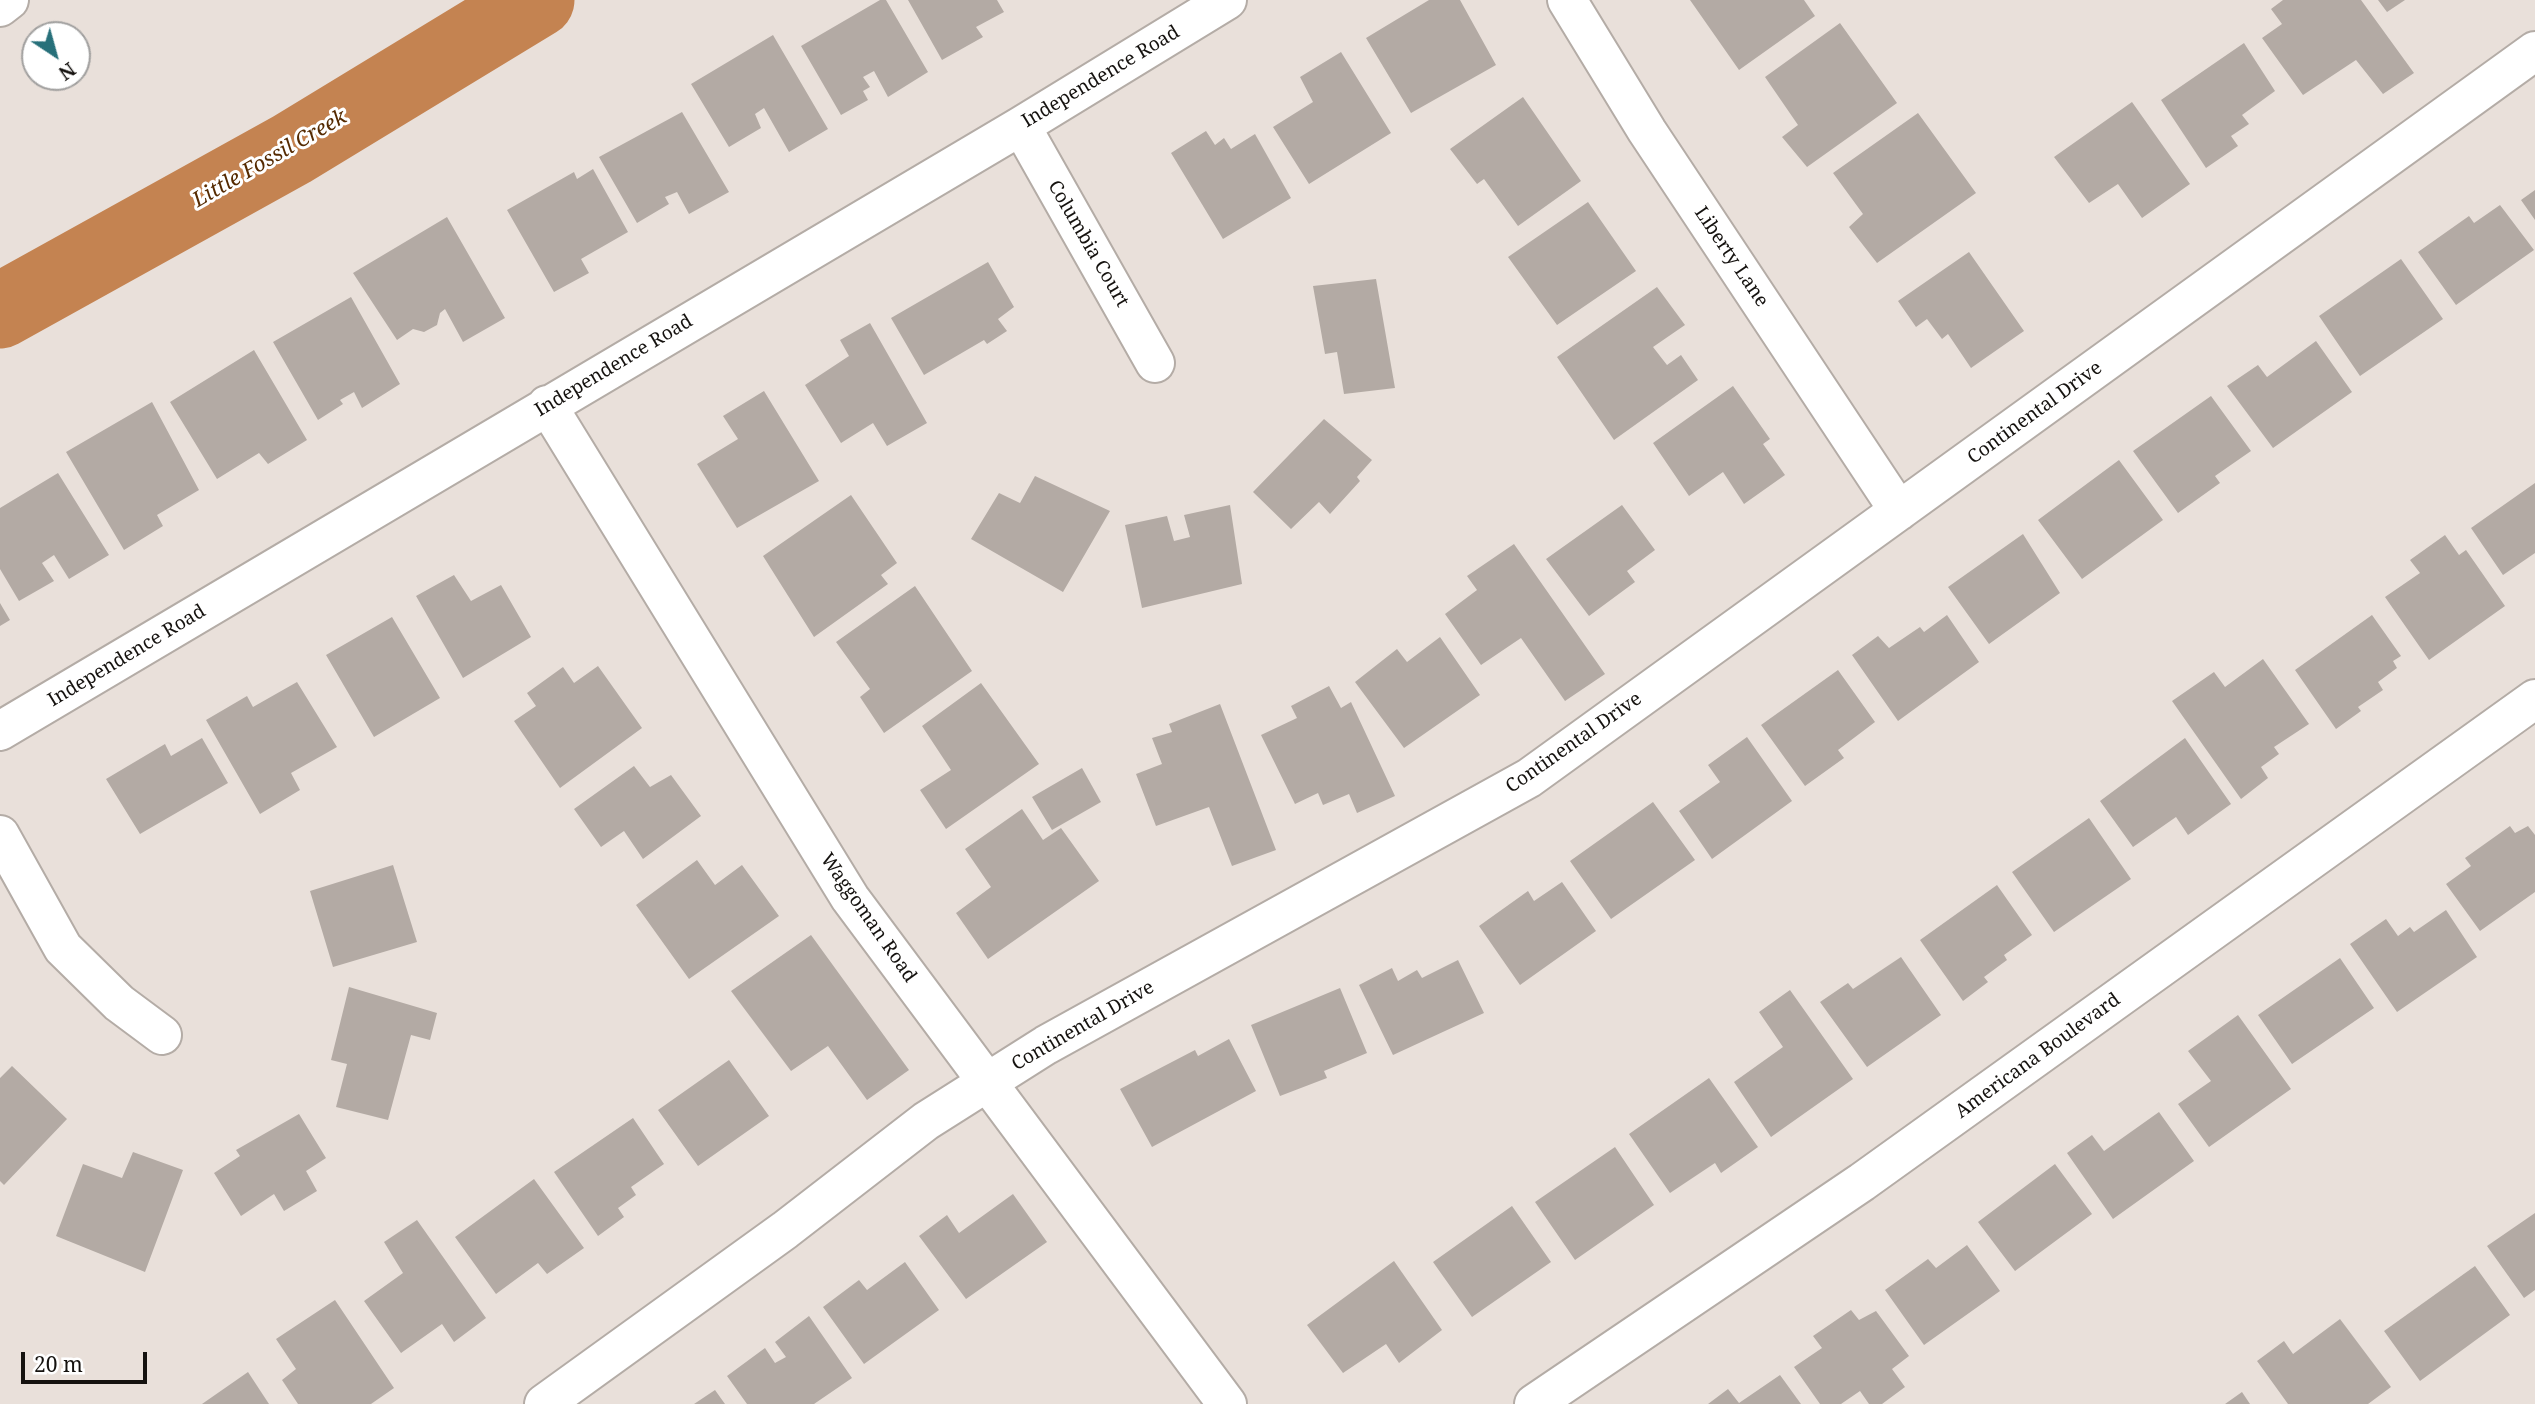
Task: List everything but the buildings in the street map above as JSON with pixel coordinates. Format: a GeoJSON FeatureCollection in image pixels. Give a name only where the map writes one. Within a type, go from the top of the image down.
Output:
{"type":"FeatureCollection","features":[{"type":"Feature","properties":{"kind":"street"},"geometry":{"type":"LineString","coordinates":[[0,7],[9,0]]}},
{"type":"Feature","properties":{"kind":"street","name":"Independence Road"},"geometry":{"type":"LineString","coordinates":[[0,731],[1021,126],[1227,0]]}},
{"type":"Feature","properties":{"kind":"street","name":"Liberty Lane"},"geometry":{"type":"LineString","coordinates":[[1567,0],[1647,131],[1899,511]]}},
{"type":"Feature","properties":{"kind":"street","name":"Continental Drive"},"geometry":{"type":"LineString","coordinates":[[544,1404],[785,1230],[926,1121],[987,1082],[1046,1045],[1529,778],[2535,51]]}},
{"type":"Feature","properties":{"kind":"street","name":"Columbia Court"},"geometry":{"type":"LineString","coordinates":[[1021,126],[1155,363]]}},
{"type":"Feature","properties":{"kind":"street","name":"Waggoman Road"},"geometry":{"type":"LineString","coordinates":[[547,405],[850,898],[1227,1404]]}},
{"type":"Feature","properties":{"kind":"street","name":"Americana Boulevard"},"geometry":{"type":"LineString","coordinates":[[1534,1404],[1862,1182],[2535,699]]}},
{"type":"Feature","properties":{"kind":"street"},"geometry":{"type":"LineString","coordinates":[[0,835],[63,948],[119,1003],[162,1035]]}},
{"type":"Feature","properties":{"kind":"waterway","name":"Little Fossil Creek"},"geometry":{"type":"LineString","coordinates":[[0,311],[292,149],[537,0]]}}]}
